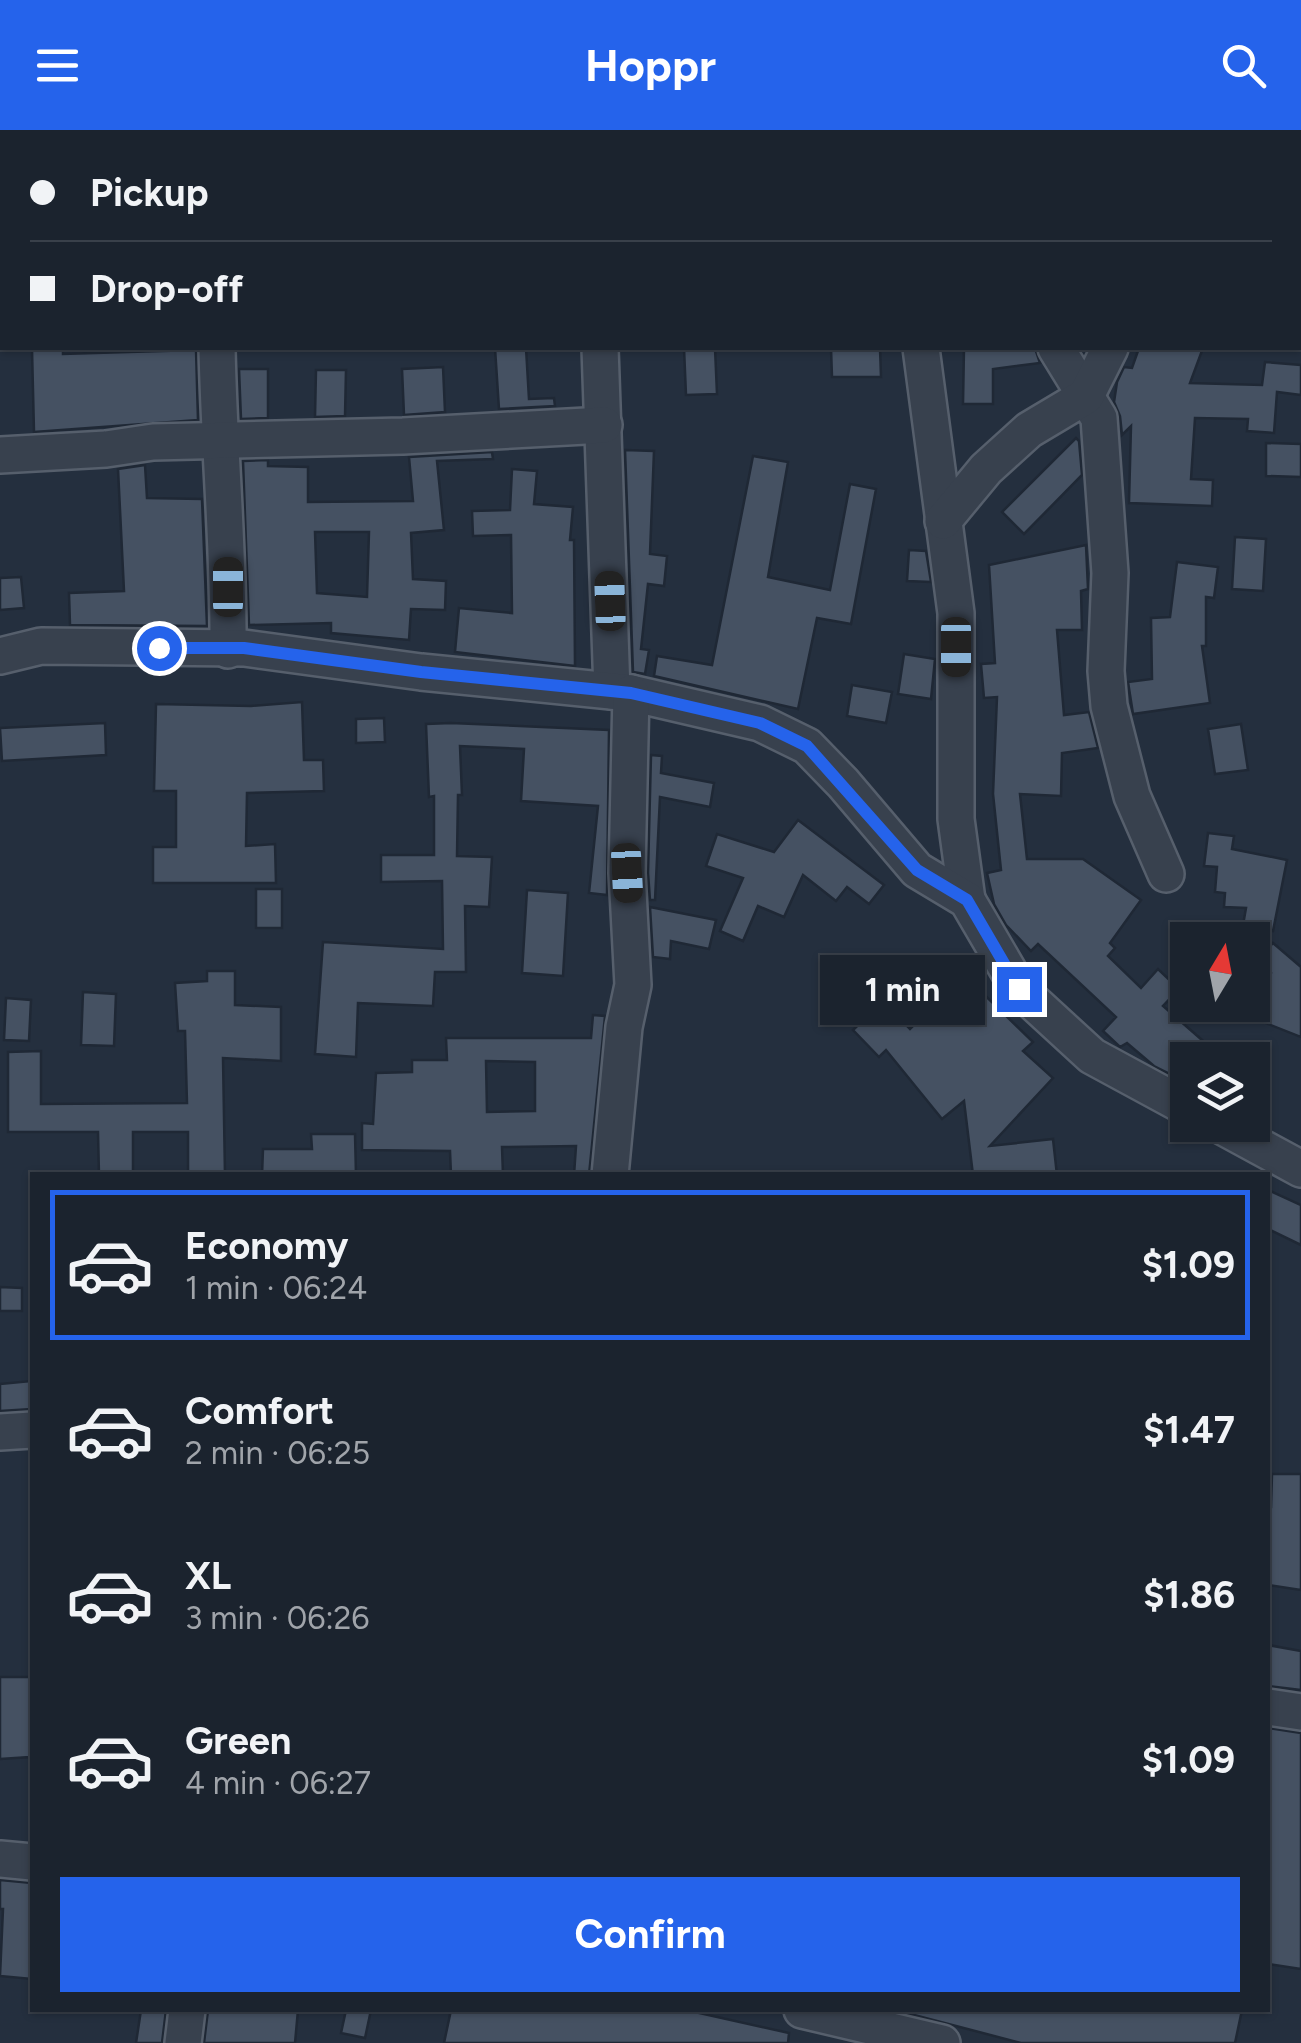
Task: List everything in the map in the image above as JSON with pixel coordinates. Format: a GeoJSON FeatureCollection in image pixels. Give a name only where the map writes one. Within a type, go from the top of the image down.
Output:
{"type":"FeatureCollection","features":[{"type":"Feature","properties":{"kind":"street"},"geometry":{"type":"LineString","coordinates":[[217,350],[219,440],[229,555],[228,650]]}},
{"type":"Feature","properties":{"kind":"street"},"geometry":{"type":"LineString","coordinates":[[600,350],[622,692],[632,986],[624,1027],[610,1172]]}},
{"type":"Feature","properties":{"kind":"street"},"geometry":{"type":"LineString","coordinates":[[921,350],[956,613],[956,818],[967,900],[1019,989],[1092,1056],[1170,1098]]}},
{"type":"Feature","properties":{"kind":"street"},"geometry":{"type":"LineString","coordinates":[[1057,350],[1098,418],[1107,495],[1110,573],[1106,671],[1109,706],[1132,796],[1166,874]]}},
{"type":"Feature","properties":{"kind":"street"},"geometry":{"type":"LineString","coordinates":[[943,521],[986,469],[1029,430],[1086,396],[1109,350]]}},
{"type":"Feature","properties":{"kind":"street"},"geometry":{"type":"LineString","coordinates":[[0,455],[153,442],[403,436],[604,425]]}},
{"type":"Feature","properties":{"kind":"street"},"geometry":{"type":"LineString","coordinates":[[0,656],[42,646],[244,648],[421,672],[622,692],[745,717],[794,738],[843,784],[917,870],[967,900]]}},
{"type":"Feature","properties":{"kind":"street"},"geometry":{"type":"LineString","coordinates":[[1251,1142],[1301,1169]]}},
{"type":"Feature","properties":{"kind":"street"},"geometry":{"type":"LineString","coordinates":[[0,1432],[30,1430]]}},
{"type":"Feature","properties":{"kind":"street"},"geometry":{"type":"LineString","coordinates":[[1270,1707],[1301,1712]]}},
{"type":"Feature","properties":{"kind":"street"},"geometry":{"type":"LineString","coordinates":[[0,1858],[30,1862]]}},
{"type":"Feature","properties":{"kind":"street"},"geometry":{"type":"LineString","coordinates":[[183,2043],[187,2012]]}},
{"type":"Feature","properties":{"kind":"street"},"geometry":{"type":"LineString","coordinates":[[810,2012],[942,2043]]}},
{"type":"Feature","properties":{"kind":"building"},"geometry":{"type":"Polygon","coordinates":[[[32,350],[63,350],[63,354],[196,350],[198,420],[34,432],[32,350]]]}},
{"type":"Feature","properties":{"kind":"building"},"geometry":{"type":"Polygon","coordinates":[[[495,350],[526,350],[529,399],[554,398],[555,406],[499,409],[495,350]]]}},
{"type":"Feature","properties":{"kind":"building"},"geometry":{"type":"Polygon","coordinates":[[[684,350],[715,350],[717,394],[686,395],[684,350]]]}},
{"type":"Feature","properties":{"kind":"building"},"geometry":{"type":"Polygon","coordinates":[[[831,350],[880,350],[881,377],[832,377],[831,350]]]}},
{"type":"Feature","properties":{"kind":"building"},"geometry":{"type":"Polygon","coordinates":[[[964,350],[1036,350],[1040,363],[993,369],[993,404],[963,404],[964,350]]]}},
{"type":"Feature","properties":{"kind":"building"},"geometry":{"type":"Polygon","coordinates":[[[1138,350],[1202,350],[1190,383],[1262,385],[1265,362],[1301,365],[1301,395],[1277,392],[1274,433],[1247,431],[1248,419],[1195,418],[1191,479],[1213,480],[1212,506],[1129,503],[1131,426],[1122,435],[1114,402],[1124,367],[1132,368],[1138,350]]]}},
{"type":"Feature","properties":{"kind":"building"},"geometry":{"type":"Polygon","coordinates":[[[443,367],[445,412],[404,415],[402,369],[443,367]]]}},
{"type":"Feature","properties":{"kind":"building"},"geometry":{"type":"Polygon","coordinates":[[[239,369],[268,369],[268,418],[241,419],[239,369]]]}},
{"type":"Feature","properties":{"kind":"building"},"geometry":{"type":"Polygon","coordinates":[[[316,370],[346,370],[345,416],[315,417],[316,370]]]}},
{"type":"Feature","properties":{"kind":"building"},"geometry":{"type":"Polygon","coordinates":[[[1076,438],[1082,475],[1024,534],[1002,512],[1076,438]]]}},
{"type":"Feature","properties":{"kind":"building"},"geometry":{"type":"Polygon","coordinates":[[[1266,443],[1301,444],[1301,477],[1266,476],[1266,443]]]}},
{"type":"Feature","properties":{"kind":"building"},"geometry":{"type":"Polygon","coordinates":[[[625,450],[654,451],[650,554],[667,556],[664,586],[648,584],[641,649],[649,650],[645,674],[633,672],[625,450]]]}},
{"type":"Feature","properties":{"kind":"building"},"geometry":{"type":"Polygon","coordinates":[[[492,452],[493,459],[437,461],[444,530],[411,533],[413,579],[446,581],[445,610],[411,609],[409,640],[331,633],[331,623],[249,625],[243,461],[268,460],[268,466],[308,467],[308,502],[413,501],[409,457],[492,452]],[[315,532],[317,593],[367,597],[369,532],[315,532]]]}},
{"type":"Feature","properties":{"kind":"building"},"geometry":{"type":"Polygon","coordinates":[[[753,456],[788,462],[768,577],[830,590],[850,484],[876,489],[851,624],[817,618],[798,709],[654,676],[657,656],[712,665],[753,456]]]}},
{"type":"Feature","properties":{"kind":"building"},"geometry":{"type":"Polygon","coordinates":[[[145,465],[147,498],[202,499],[207,626],[70,625],[69,593],[124,591],[118,469],[145,465]]]}},
{"type":"Feature","properties":{"kind":"building"},"geometry":{"type":"Polygon","coordinates":[[[512,469],[537,471],[534,504],[573,507],[570,540],[574,540],[575,666],[455,652],[459,608],[512,613],[511,535],[473,536],[472,511],[510,510],[512,469]]]}},
{"type":"Feature","properties":{"kind":"building"},"geometry":{"type":"Polygon","coordinates":[[[1235,537],[1266,539],[1263,591],[1232,589],[1235,537]]]}},
{"type":"Feature","properties":{"kind":"building"},"geometry":{"type":"Polygon","coordinates":[[[1086,545],[1088,589],[1081,591],[1082,630],[1057,630],[1064,715],[1089,712],[1098,748],[1062,753],[1061,796],[1020,794],[1027,859],[1083,859],[1141,900],[1110,943],[1115,948],[1108,956],[1141,988],[1158,969],[1170,980],[1170,999],[1163,1006],[1170,1012],[1170,1022],[1181,1022],[1202,1040],[1170,1042],[1170,1074],[1127,1043],[1120,1047],[1103,1031],[1116,1017],[1038,944],[1031,951],[1006,925],[994,904],[987,873],[1001,870],[993,794],[997,697],[984,698],[981,664],[995,663],[989,565],[1086,545]]]}},
{"type":"Feature","properties":{"kind":"building"},"geometry":{"type":"Polygon","coordinates":[[[909,550],[926,551],[931,582],[907,581],[909,550]]]}},
{"type":"Feature","properties":{"kind":"building"},"geometry":{"type":"Polygon","coordinates":[[[1177,562],[1218,567],[1214,598],[1206,597],[1206,646],[1202,646],[1210,703],[1133,714],[1128,682],[1152,679],[1151,618],[1170,617],[1177,562]]]}},
{"type":"Feature","properties":{"kind":"building"},"geometry":{"type":"Polygon","coordinates":[[[21,577],[24,608],[0,610],[0,578],[21,577]]]}},
{"type":"Feature","properties":{"kind":"building"},"geometry":{"type":"Polygon","coordinates":[[[904,654],[935,659],[931,699],[898,694],[904,654]]]}},
{"type":"Feature","properties":{"kind":"building"},"geometry":{"type":"Polygon","coordinates":[[[852,685],[892,692],[886,723],[847,716],[852,685]]]}},
{"type":"Feature","properties":{"kind":"building"},"geometry":{"type":"Polygon","coordinates":[[[302,702],[304,760],[323,760],[324,791],[247,793],[246,846],[275,844],[276,883],[153,883],[153,847],[176,847],[176,791],[154,791],[156,704],[251,706],[302,702]]]}},
{"type":"Feature","properties":{"kind":"building"},"geometry":{"type":"Polygon","coordinates":[[[384,718],[385,742],[356,743],[356,719],[384,718]]]}},
{"type":"Feature","properties":{"kind":"building"},"geometry":{"type":"Polygon","coordinates":[[[105,723],[106,755],[2,761],[0,728],[105,723]]]}},
{"type":"Feature","properties":{"kind":"building"},"geometry":{"type":"Polygon","coordinates":[[[426,724],[609,730],[607,895],[589,893],[598,806],[521,801],[524,749],[460,746],[462,795],[458,795],[457,856],[492,857],[489,907],[465,906],[466,972],[435,972],[433,1006],[358,1003],[356,1057],[315,1054],[323,942],[443,949],[442,881],[381,882],[381,855],[434,855],[434,796],[429,797],[426,724]]]}},
{"type":"Feature","properties":{"kind":"building"},"geometry":{"type":"Polygon","coordinates":[[[1241,724],[1248,770],[1215,774],[1208,729],[1241,724]]]}},
{"type":"Feature","properties":{"kind":"building"},"geometry":{"type":"Polygon","coordinates":[[[651,755],[662,756],[661,773],[714,783],[710,807],[660,797],[655,900],[650,900],[648,873],[651,755]]]}},
{"type":"Feature","properties":{"kind":"building"},"geometry":{"type":"Polygon","coordinates":[[[798,820],[884,885],[869,904],[847,887],[836,901],[803,875],[784,917],[758,906],[743,941],[720,931],[743,878],[706,866],[717,834],[774,852],[798,820]]]}},
{"type":"Feature","properties":{"kind":"building"},"geometry":{"type":"Polygon","coordinates":[[[1208,833],[1234,836],[1232,849],[1287,860],[1273,931],[1270,922],[1244,922],[1246,908],[1224,907],[1225,893],[1215,892],[1217,867],[1204,866],[1208,833]]]}},
{"type":"Feature","properties":{"kind":"building"},"geometry":{"type":"Polygon","coordinates":[[[256,889],[282,889],[282,928],[256,928],[256,889]]]}},
{"type":"Feature","properties":{"kind":"building"},"geometry":{"type":"Polygon","coordinates":[[[527,890],[568,893],[563,976],[522,973],[527,890]]]}},
{"type":"Feature","properties":{"kind":"building"},"geometry":{"type":"Polygon","coordinates":[[[650,907],[716,920],[709,949],[671,941],[670,959],[653,957],[650,907]]]}},
{"type":"Feature","properties":{"kind":"building"},"geometry":{"type":"Polygon","coordinates":[[[1273,943],[1301,967],[1301,1037],[1263,1022],[1270,1022],[1273,943]]]}},
{"type":"Feature","properties":{"kind":"building"},"geometry":{"type":"Polygon","coordinates":[[[207,971],[235,971],[235,1005],[281,1007],[281,1061],[223,1058],[225,1172],[188,1172],[188,1132],[133,1132],[133,1172],[99,1172],[98,1132],[8,1132],[8,1052],[41,1051],[41,1104],[187,1103],[185,1031],[178,1031],[175,983],[207,981],[207,971]]]}},
{"type":"Feature","properties":{"kind":"building"},"geometry":{"type":"Polygon","coordinates":[[[964,975],[1033,1042],[1023,1051],[1053,1078],[990,1146],[1053,1139],[1057,1172],[973,1172],[964,1101],[942,1119],[886,1050],[879,1057],[853,1030],[883,1001],[910,1029],[964,975]]]}},
{"type":"Feature","properties":{"kind":"building"},"geometry":{"type":"Polygon","coordinates":[[[83,992],[116,994],[114,1046],[81,1045],[83,992]]]}},
{"type":"Feature","properties":{"kind":"building"},"geometry":{"type":"Polygon","coordinates":[[[6,998],[31,1000],[29,1041],[4,1040],[6,998]]]}},
{"type":"Feature","properties":{"kind":"building"},"geometry":{"type":"Polygon","coordinates":[[[593,1015],[605,1016],[589,1172],[574,1172],[576,1146],[502,1147],[503,1172],[451,1172],[450,1151],[362,1150],[362,1123],[373,1124],[376,1073],[412,1072],[412,1060],[447,1060],[446,1038],[591,1038],[593,1015]],[[486,1061],[487,1112],[535,1111],[535,1062],[486,1061]]]}},
{"type":"Feature","properties":{"kind":"building"},"geometry":{"type":"Polygon","coordinates":[[[311,1134],[355,1134],[356,1172],[262,1172],[263,1149],[312,1149],[311,1134]]]}},
{"type":"Feature","properties":{"kind":"building"},"geometry":{"type":"Polygon","coordinates":[[[1270,1191],[1301,1205],[1301,1245],[1270,1230],[1270,1191]]]}},
{"type":"Feature","properties":{"kind":"building"},"geometry":{"type":"Polygon","coordinates":[[[0,1287],[22,1288],[22,1311],[0,1311],[0,1287]]]}},
{"type":"Feature","properties":{"kind":"building"},"geometry":{"type":"Polygon","coordinates":[[[30,1381],[30,1409],[0,1411],[0,1384],[30,1381]]]}},
{"type":"Feature","properties":{"kind":"building"},"geometry":{"type":"Polygon","coordinates":[[[1272,1474],[1301,1474],[1301,1590],[1270,1585],[1272,1474]]]}},
{"type":"Feature","properties":{"kind":"building"},"geometry":{"type":"Polygon","coordinates":[[[1270,1645],[1301,1651],[1301,1690],[1270,1686],[1270,1645]]]}},
{"type":"Feature","properties":{"kind":"building"},"geometry":{"type":"Polygon","coordinates":[[[0,1677],[30,1677],[30,1757],[0,1759],[0,1677]]]}},
{"type":"Feature","properties":{"kind":"building"},"geometry":{"type":"Polygon","coordinates":[[[1270,1728],[1301,1733],[1301,1969],[1270,1964],[1270,1728]]]}},
{"type":"Feature","properties":{"kind":"building"},"geometry":{"type":"Polygon","coordinates":[[[0,1880],[30,1883],[30,1979],[0,1976],[0,1880]]]}},
{"type":"Feature","properties":{"kind":"building"},"geometry":{"type":"Polygon","coordinates":[[[141,2012],[166,2012],[162,2043],[136,2043],[141,2012]]]}},
{"type":"Feature","properties":{"kind":"building"},"geometry":{"type":"Polygon","coordinates":[[[208,2012],[298,2012],[295,2043],[204,2043],[208,2012]]]}},
{"type":"Feature","properties":{"kind":"building"},"geometry":{"type":"Polygon","coordinates":[[[346,2012],[371,2012],[365,2038],[341,2033],[346,2012]]]}},
{"type":"Feature","properties":{"kind":"building"},"geometry":{"type":"Polygon","coordinates":[[[451,2012],[695,2012],[789,2033],[788,2043],[444,2043],[451,2012]]]}},
{"type":"Feature","properties":{"kind":"building"},"geometry":{"type":"Polygon","coordinates":[[[903,2012],[1242,2012],[1235,2043],[1021,2043],[903,2012]]]}},
{"type":"Feature","properties":{"kind":"route"},"geometry":{"type":"LineString","coordinates":[[159,648],[244,648],[421,672],[631,693],[745,717],[807,746],[917,870],[967,900],[1019,989]]}}]}
